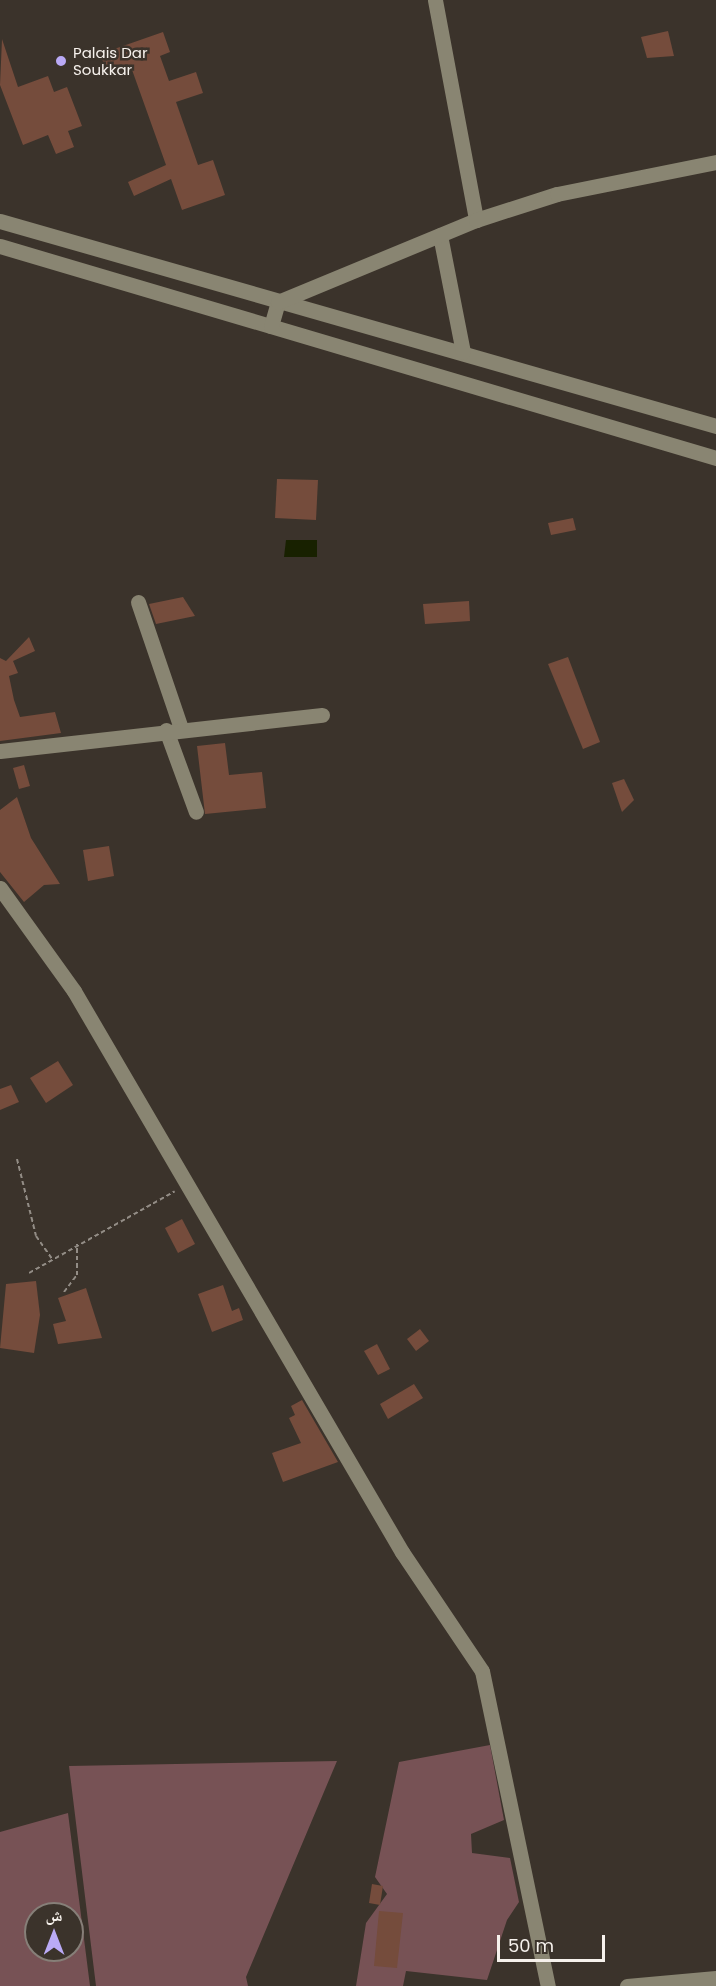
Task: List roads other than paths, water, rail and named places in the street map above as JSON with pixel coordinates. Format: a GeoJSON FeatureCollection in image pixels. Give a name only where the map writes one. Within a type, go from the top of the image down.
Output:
{"type":"FeatureCollection","features":[{"type":"Feature","properties":{"kind":"street"},"geometry":{"type":"LineString","coordinates":[[435,0],[476,220]]}},
{"type":"Feature","properties":{"kind":"street"},"geometry":{"type":"LineString","coordinates":[[278,302],[476,220],[557,194],[716,162]]}},
{"type":"Feature","properties":{"kind":"street"},"geometry":{"type":"LineString","coordinates":[[0,221],[716,426]]}},
{"type":"Feature","properties":{"kind":"street"},"geometry":{"type":"LineString","coordinates":[[440,235],[463,352]]}},
{"type":"Feature","properties":{"kind":"street"},"geometry":{"type":"LineString","coordinates":[[0,246],[716,458]]}},
{"type":"Feature","properties":{"kind":"street"},"geometry":{"type":"LineString","coordinates":[[237,316],[245,292]]}},
{"type":"Feature","properties":{"kind":"street"},"geometry":{"type":"LineString","coordinates":[[271,326],[278,302]]}},
{"type":"Feature","properties":{"kind":"street"},"geometry":{"type":"LineString","coordinates":[[138,602],[196,812]]}},
{"type":"Feature","properties":{"kind":"street"},"geometry":{"type":"LineString","coordinates":[[0,751],[174,729],[322,715]]}},
{"type":"Feature","properties":{"kind":"street"},"geometry":{"type":"LineString","coordinates":[[0,888],[74,991],[402,1551],[482,1671],[548,1986]]}},
{"type":"Feature","properties":{"kind":"street"},"geometry":{"type":"LineString","coordinates":[[627,1986],[716,1978]]}},
{"type":"Feature","properties":{"kind":"place","name":"Palais Dar Soukkar"},"geometry":{"type":"Point","coordinates":[61,61]}}]}
